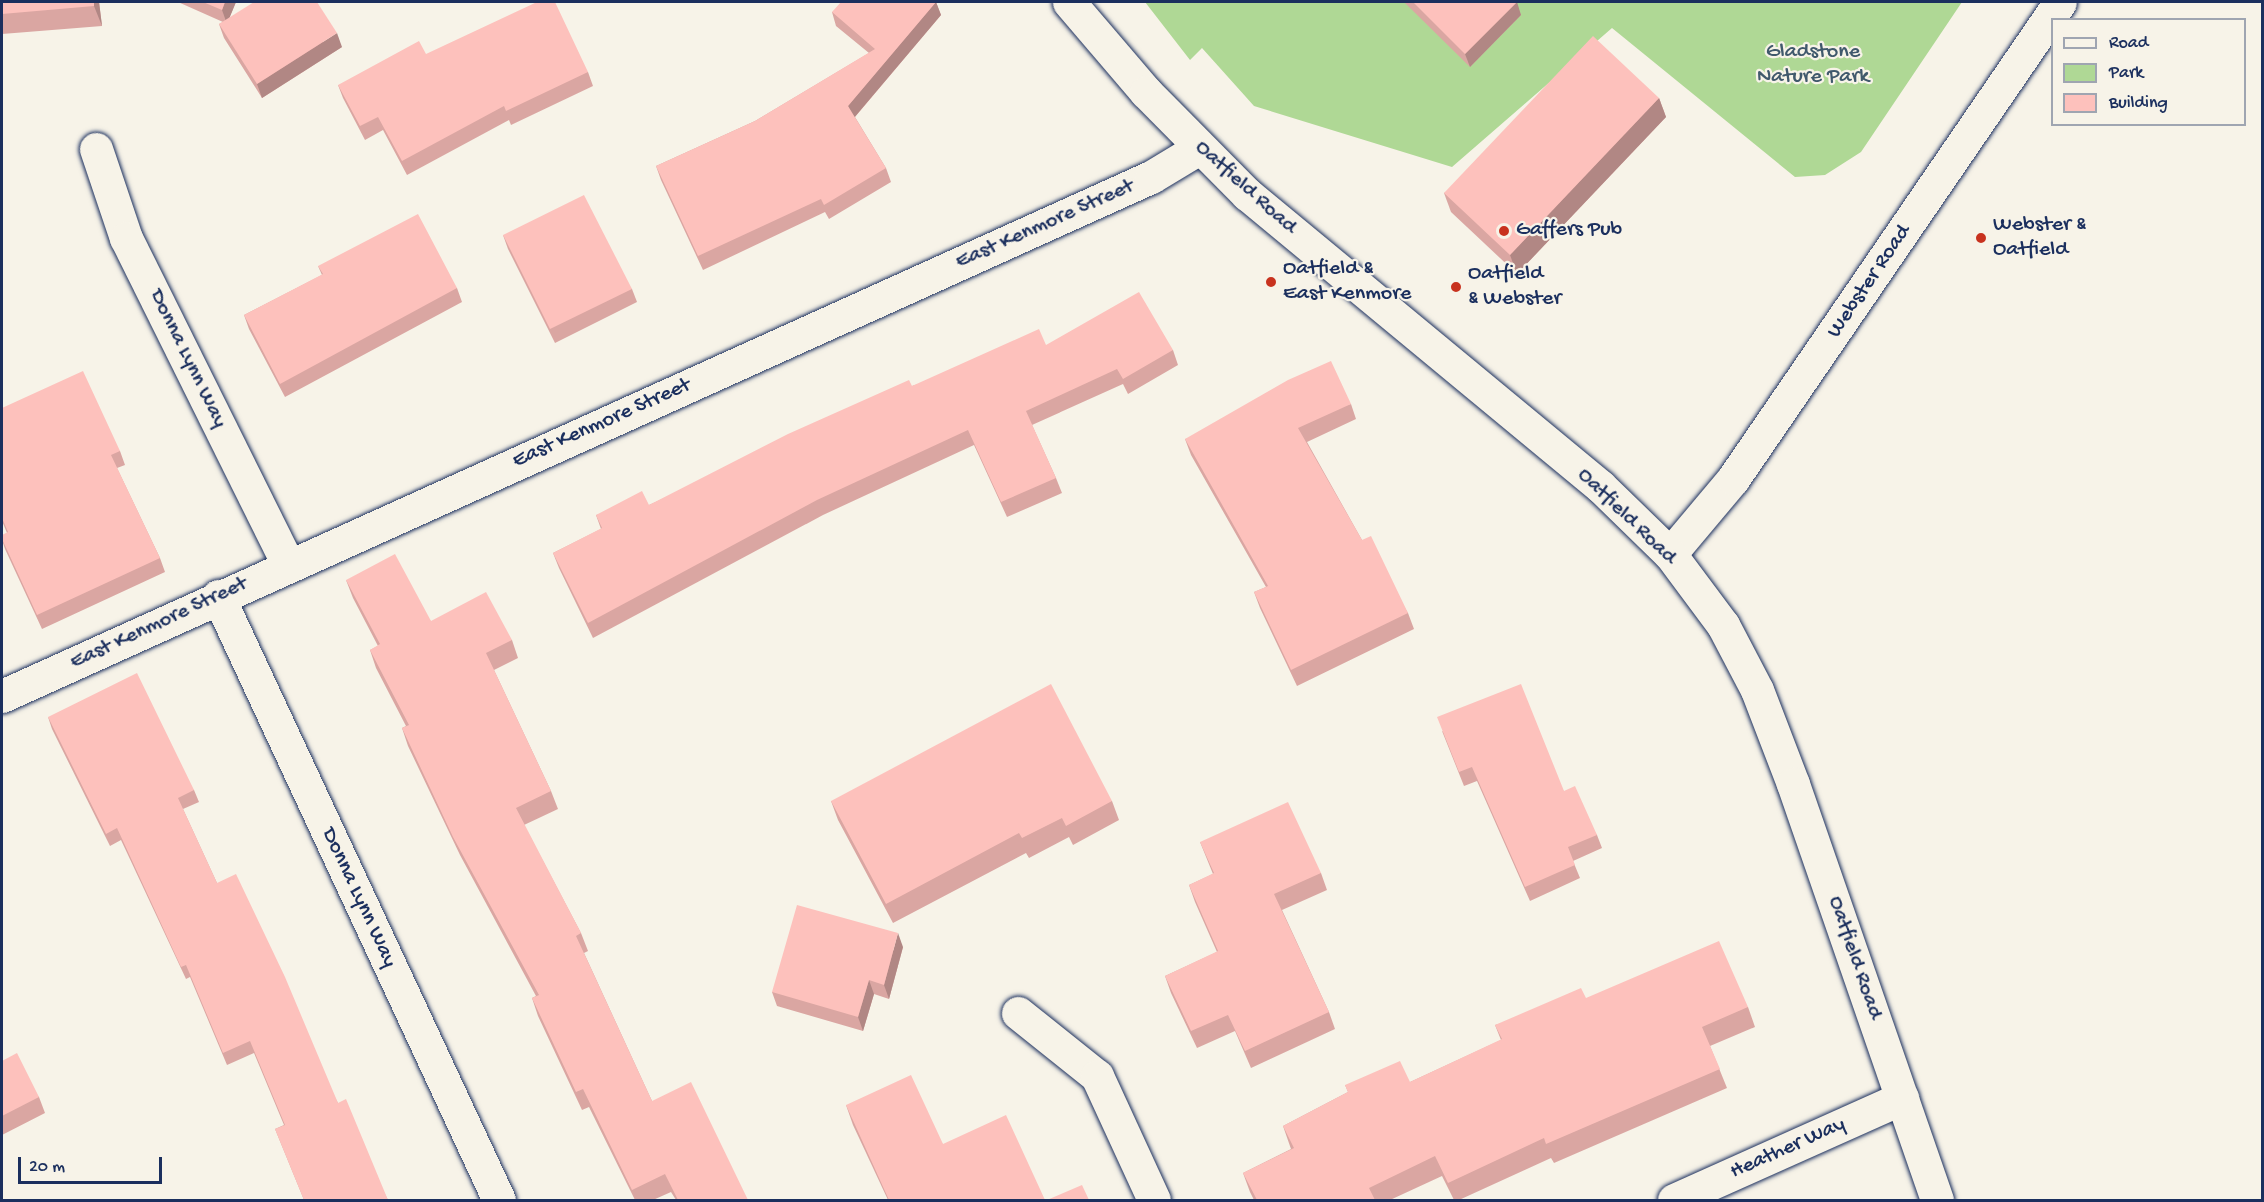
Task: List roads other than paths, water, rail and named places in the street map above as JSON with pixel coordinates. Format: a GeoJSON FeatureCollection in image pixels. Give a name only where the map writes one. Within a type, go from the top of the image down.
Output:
{"type":"FeatureCollection","features":[{"type":"Feature","properties":{"kind":"street","name":"Oatfield Road"},"geometry":{"type":"LineString","coordinates":[[1069,2],[1199,148],[1248,194],[1600,486],[1670,554],[1723,625],[1757,690],[1937,1200]]}},
{"type":"Feature","properties":{"kind":"street","name":"Webster Road"},"geometry":{"type":"LineString","coordinates":[[1670,554],[1733,479],[2060,2]]}},
{"type":"Feature","properties":{"kind":"street","name":"East Kenmore Street"},"geometry":{"type":"LineString","coordinates":[[2,696],[288,564],[1151,177],[1199,148]]}},
{"type":"Feature","properties":{"kind":"street","name":"Donna Lynn Way"},"geometry":{"type":"LineString","coordinates":[[96,149],[126,238],[288,564]]}},
{"type":"Feature","properties":{"kind":"street","name":"Donna Lynn Way"},"geometry":{"type":"LineString","coordinates":[[218,596],[499,1200]]}},
{"type":"Feature","properties":{"kind":"street"},"geometry":{"type":"LineString","coordinates":[[1018,1013],[1097,1076],[1154,1200]]}},
{"type":"Feature","properties":{"kind":"street","name":"Heather Way"},"geometry":{"type":"LineString","coordinates":[[1674,1200],[1902,1098]]}},
{"type":"Feature","properties":{"kind":"place","name":"Gaffers Pub"},"geometry":{"type":"Point","coordinates":[1504,231]}},
{"type":"Feature","properties":{"kind":"place","name":"Webster & Oatfield"},"geometry":{"type":"Point","coordinates":[1981,238]}},
{"type":"Feature","properties":{"kind":"place","name":"Oatfield & East Kenmore"},"geometry":{"type":"Point","coordinates":[1271,282]}},
{"type":"Feature","properties":{"kind":"place","name":"Oatfield & Webster"},"geometry":{"type":"Point","coordinates":[1456,287]}},
{"type":"Feature","properties":{"kind":"park label","name":"Gladstone Nature Park"},"geometry":{"type":"Point","coordinates":[1813,64]}}]}
